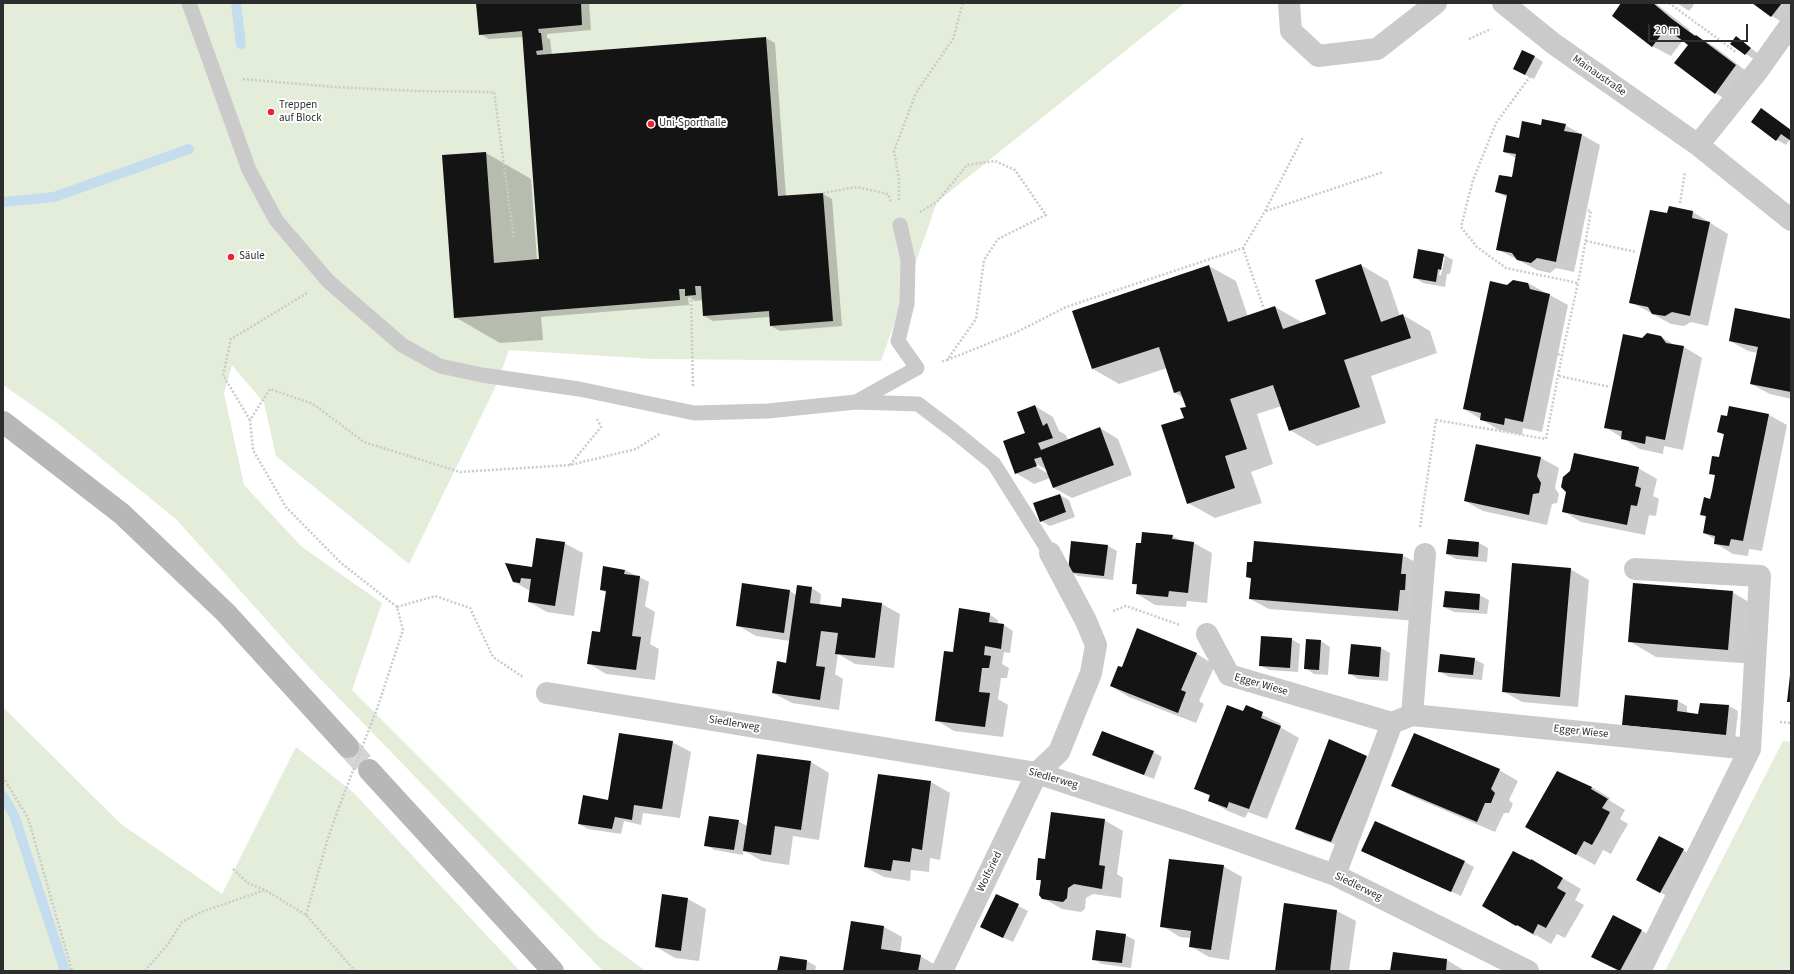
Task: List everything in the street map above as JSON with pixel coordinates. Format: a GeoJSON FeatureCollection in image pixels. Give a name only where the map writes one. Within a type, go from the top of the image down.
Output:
{"type":"FeatureCollection","features":[{"type":"Feature","properties":{"kind":"main road"},"geometry":{"type":"LineString","coordinates":[[3,422],[122,514],[226,613],[348,747]]}},
{"type":"Feature","properties":{"kind":"main road"},"geometry":{"type":"LineString","coordinates":[[369,770],[553,971]]}},
{"type":"Feature","properties":{"kind":"street"},"geometry":{"type":"LineString","coordinates":[[1289,3],[1291,32],[1318,56],[1377,49],[1436,3]]}},
{"type":"Feature","properties":{"kind":"street","name":"Mainaustraße"},"geometry":{"type":"LineString","coordinates":[[1503,3],[1554,44],[1698,145],[1791,220]]}},
{"type":"Feature","properties":{"kind":"street"},"geometry":{"type":"LineString","coordinates":[[1698,145],[1759,69],[1791,24]]}},
{"type":"Feature","properties":{"kind":"street"},"geometry":{"type":"LineString","coordinates":[[1037,772],[1059,752],[1091,673],[1096,645],[1086,620],[1050,553]]}},
{"type":"Feature","properties":{"kind":"street"},"geometry":{"type":"LineString","coordinates":[[1412,715],[1425,554]]}},
{"type":"Feature","properties":{"kind":"street"},"geometry":{"type":"LineString","coordinates":[[1635,570],[1760,576],[1750,749],[1640,971]]}},
{"type":"Feature","properties":{"kind":"street","name":"Egger Wiese"},"geometry":{"type":"LineString","coordinates":[[1207,634],[1228,675],[1392,723],[1412,715],[1750,749]]}},
{"type":"Feature","properties":{"kind":"street","name":"Siedlerweg"},"geometry":{"type":"LineString","coordinates":[[547,693],[1037,772],[1183,821],[1335,875],[1528,971]]}},
{"type":"Feature","properties":{"kind":"street"},"geometry":{"type":"LineString","coordinates":[[1335,875],[1392,723]]}},
{"type":"Feature","properties":{"kind":"street","name":"Wolfsried"},"geometry":{"type":"LineString","coordinates":[[942,971],[1037,772]]}},
{"type":"Feature","properties":{"kind":"lane"},"geometry":{"type":"LineString","coordinates":[[189,3],[249,170],[273,214],[328,281],[402,346],[440,366],[482,375],[579,389],[694,413],[768,411],[856,402],[918,404],[994,464],[1050,553]]}},
{"type":"Feature","properties":{"kind":"lane"},"geometry":{"type":"LineString","coordinates":[[856,402],[917,368],[898,341],[907,304],[908,260],[900,224]]}},
{"type":"Feature","properties":{"kind":"path"},"geometry":{"type":"LineString","coordinates":[[900,224],[899,179],[894,150],[916,93],[953,39],[963,3]]}},
{"type":"Feature","properties":{"kind":"path"},"geometry":{"type":"LineString","coordinates":[[1668,3],[1759,69]]}},
{"type":"Feature","properties":{"kind":"path"},"geometry":{"type":"LineString","coordinates":[[1554,44],[1496,124],[1473,180],[1461,227],[1477,247],[1506,268],[1578,283]]}},
{"type":"Feature","properties":{"kind":"path"},"geometry":{"type":"LineString","coordinates":[[214,76],[334,87],[418,91],[494,92],[514,239]]}},
{"type":"Feature","properties":{"kind":"path"},"geometry":{"type":"LineString","coordinates":[[917,368],[947,360],[1017,332],[1066,308],[1243,248],[1265,211],[1303,137]]}},
{"type":"Feature","properties":{"kind":"path"},"geometry":{"type":"LineString","coordinates":[[900,224],[937,202],[967,165],[995,161],[1016,170],[1046,215],[998,239],[984,260],[976,319],[947,360]]}},
{"type":"Feature","properties":{"kind":"path"},"geometry":{"type":"LineString","coordinates":[[1265,211],[1383,172]]}},
{"type":"Feature","properties":{"kind":"path"},"geometry":{"type":"LineString","coordinates":[[823,193],[857,187],[888,194],[900,224]]}},
{"type":"Feature","properties":{"kind":"path"},"geometry":{"type":"LineString","coordinates":[[1425,554],[1420,529],[1436,420],[1546,439],[1591,211],[1568,207]]}},
{"type":"Feature","properties":{"kind":"path"},"geometry":{"type":"LineString","coordinates":[[1586,241],[1636,252]]}},
{"type":"Feature","properties":{"kind":"path"},"geometry":{"type":"LineString","coordinates":[[1243,248],[1264,309]]}},
{"type":"Feature","properties":{"kind":"path"},"geometry":{"type":"LineString","coordinates":[[306,915],[338,807],[378,706],[403,630],[397,607],[340,562],[286,507],[253,450],[250,420],[223,375],[230,338],[328,281]]}},
{"type":"Feature","properties":{"kind":"path"},"geometry":{"type":"LineString","coordinates":[[250,420],[270,389],[313,404],[364,442],[460,472],[570,465],[636,448],[694,413],[691,296]]}},
{"type":"Feature","properties":{"kind":"path"},"geometry":{"type":"LineString","coordinates":[[1538,351],[1562,355]]}},
{"type":"Feature","properties":{"kind":"path"},"geometry":{"type":"LineString","coordinates":[[1559,376],[1610,387]]}},
{"type":"Feature","properties":{"kind":"path"},"geometry":{"type":"LineString","coordinates":[[570,465],[601,427],[579,389]]}},
{"type":"Feature","properties":{"kind":"path"},"geometry":{"type":"LineString","coordinates":[[397,607],[435,596],[470,608],[493,657],[547,693]]}},
{"type":"Feature","properties":{"kind":"path"},"geometry":{"type":"LineString","coordinates":[[1086,620],[1126,606],[1207,634]]}},
{"type":"Feature","properties":{"kind":"path"},"geometry":{"type":"LineString","coordinates":[[3,777],[28,818],[72,971]]}},
{"type":"Feature","properties":{"kind":"path"},"geometry":{"type":"LineString","coordinates":[[233,869],[248,883],[266,890],[306,915],[355,971]]}},
{"type":"Feature","properties":{"kind":"path"},"geometry":{"type":"LineString","coordinates":[[145,971],[168,944],[182,922],[201,912],[266,890]]}},
{"type":"Feature","properties":{"kind":"green space"},"geometry":{"type":"Polygon","coordinates":[[[3,3],[1185,3],[937,202],[881,361],[654,359],[509,350],[495,388],[409,564],[276,456],[264,403],[232,365],[224,393],[244,485],[302,547],[382,603],[352,690],[599,937],[646,971],[603,971],[305,663],[176,519],[56,422],[3,385],[3,3]]]}},
{"type":"Feature","properties":{"kind":"green space"},"geometry":{"type":"Polygon","coordinates":[[[3,707],[121,824],[222,894],[296,747],[354,793],[520,971],[3,971],[3,707]]]}},
{"type":"Feature","properties":{"kind":"green space"},"geometry":{"type":"Polygon","coordinates":[[[1783,741],[1791,742],[1791,971],[1665,971],[1783,741]]]}},
{"type":"Feature","properties":{"kind":"building","name":"Uni-Sporthalle"},"geometry":{"type":"Polygon","coordinates":[[[476,3],[581,3],[582,25],[538,29],[539,33],[541,33],[543,50],[536,51],[537,55],[766,37],[778,196],[823,193],[833,321],[770,326],[769,311],[703,316],[701,286],[695,286],[696,295],[685,296],[685,289],[679,289],[680,300],[454,318],[442,155],[486,152],[494,263],[539,259],[522,31],[479,35],[476,3]]]}},
{"type":"Feature","properties":{"kind":"building"},"geometry":{"type":"Polygon","coordinates":[[[1621,3],[1653,3],[1672,19],[1736,65],[1715,94],[1674,63],[1688,45],[1666,28],[1652,47],[1612,16],[1621,3]]]}},
{"type":"Feature","properties":{"kind":"building"},"geometry":{"type":"Polygon","coordinates":[[[1752,3],[1782,3],[1771,17],[1752,3]]]}},
{"type":"Feature","properties":{"kind":"building"},"geometry":{"type":"Polygon","coordinates":[[[1736,36],[1751,48],[1745,55],[1730,44],[1736,36]]]}},
{"type":"Feature","properties":{"kind":"building"},"geometry":{"type":"Polygon","coordinates":[[[1522,50],[1535,56],[1525,75],[1513,69],[1522,50]]]}},
{"type":"Feature","properties":{"kind":"building"},"geometry":{"type":"Polygon","coordinates":[[[1761,108],[1791,130],[1791,141],[1781,134],[1776,141],[1751,122],[1761,108]]]}},
{"type":"Feature","properties":{"kind":"building"},"geometry":{"type":"Polygon","coordinates":[[[1542,119],[1566,124],[1564,131],[1582,134],[1556,262],[1537,258],[1531,263],[1517,260],[1512,253],[1496,250],[1507,195],[1495,192],[1499,175],[1512,177],[1516,154],[1503,152],[1506,135],[1519,138],[1522,121],[1541,125],[1542,119]]]}},
{"type":"Feature","properties":{"kind":"building"},"geometry":{"type":"Polygon","coordinates":[[[1669,206],[1693,211],[1692,218],[1710,222],[1690,316],[1672,312],[1665,316],[1652,314],[1648,307],[1629,303],[1650,210],[1667,213],[1669,206]]]}},
{"type":"Feature","properties":{"kind":"building"},"geometry":{"type":"Polygon","coordinates":[[[1418,249],[1444,254],[1441,270],[1438,269],[1436,282],[1413,278],[1418,249]]]}},
{"type":"Feature","properties":{"kind":"building"},"geometry":{"type":"Polygon","coordinates":[[[1361,264],[1381,322],[1403,314],[1411,338],[1344,360],[1360,407],[1289,431],[1273,385],[1230,399],[1247,449],[1225,456],[1235,488],[1187,504],[1161,425],[1184,418],[1180,408],[1186,407],[1180,391],[1174,393],[1159,347],[1092,369],[1072,311],[1209,265],[1228,322],[1275,306],[1283,329],[1326,314],[1315,280],[1361,264]]]}},
{"type":"Feature","properties":{"kind":"building"},"geometry":{"type":"Polygon","coordinates":[[[1513,280],[1528,283],[1530,289],[1550,294],[1523,422],[1505,418],[1504,425],[1480,420],[1481,413],[1463,409],[1490,281],[1507,285],[1513,280]]]}},
{"type":"Feature","properties":{"kind":"building"},"geometry":{"type":"Polygon","coordinates":[[[1735,308],[1791,319],[1791,392],[1750,384],[1758,347],[1729,341],[1735,308]]]}},
{"type":"Feature","properties":{"kind":"building"},"geometry":{"type":"Polygon","coordinates":[[[1647,333],[1661,336],[1666,343],[1684,346],[1665,440],[1646,436],[1645,444],[1621,439],[1622,431],[1604,428],[1623,334],[1642,338],[1647,333]]]}},
{"type":"Feature","properties":{"kind":"building"},"geometry":{"type":"Polygon","coordinates":[[[1035,405],[1043,426],[1047,423],[1053,438],[1038,443],[1041,450],[1100,427],[1114,465],[1053,488],[1041,457],[1034,459],[1037,466],[1015,474],[1003,441],[1025,433],[1017,412],[1035,405]]]}},
{"type":"Feature","properties":{"kind":"building"},"geometry":{"type":"Polygon","coordinates":[[[1729,406],[1769,414],[1743,541],[1731,539],[1729,546],[1714,544],[1715,536],[1703,533],[1706,516],[1700,515],[1704,497],[1710,499],[1715,475],[1709,474],[1712,456],[1719,457],[1724,434],[1717,432],[1721,415],[1727,416],[1729,406]]]}},
{"type":"Feature","properties":{"kind":"building"},"geometry":{"type":"Polygon","coordinates":[[[1476,444],[1541,457],[1537,476],[1541,483],[1539,493],[1533,494],[1529,515],[1464,501],[1476,444]]]}},
{"type":"Feature","properties":{"kind":"building"},"geometry":{"type":"Polygon","coordinates":[[[1574,453],[1639,467],[1635,486],[1641,488],[1637,506],[1631,505],[1627,525],[1562,512],[1566,492],[1561,487],[1563,477],[1570,471],[1574,453]]]}},
{"type":"Feature","properties":{"kind":"building"},"geometry":{"type":"Polygon","coordinates":[[[1060,494],[1066,512],[1040,522],[1033,503],[1060,494]]]}},
{"type":"Feature","properties":{"kind":"building"},"geometry":{"type":"Polygon","coordinates":[[[1142,532],[1173,535],[1172,539],[1194,542],[1188,593],[1169,591],[1168,597],[1136,594],[1137,584],[1132,584],[1134,563],[1136,543],[1141,543],[1142,532]]]}},
{"type":"Feature","properties":{"kind":"building"},"geometry":{"type":"Polygon","coordinates":[[[536,538],[565,542],[555,606],[528,602],[531,579],[521,578],[520,583],[513,582],[505,563],[532,567],[536,538]]]}},
{"type":"Feature","properties":{"kind":"building"},"geometry":{"type":"Polygon","coordinates":[[[1448,539],[1479,542],[1478,557],[1446,554],[1448,539]]]}},
{"type":"Feature","properties":{"kind":"building"},"geometry":{"type":"Polygon","coordinates":[[[1071,541],[1108,545],[1104,576],[1068,572],[1071,541]]]}},
{"type":"Feature","properties":{"kind":"building"},"geometry":{"type":"Polygon","coordinates":[[[1254,541],[1403,554],[1401,574],[1406,574],[1405,590],[1400,590],[1398,611],[1249,599],[1251,578],[1246,577],[1247,562],[1252,562],[1254,541]]]}},
{"type":"Feature","properties":{"kind":"building"},"geometry":{"type":"Polygon","coordinates":[[[1512,563],[1571,568],[1560,697],[1502,692],[1512,563]]]}},
{"type":"Feature","properties":{"kind":"building"},"geometry":{"type":"Polygon","coordinates":[[[603,566],[625,570],[624,574],[640,576],[632,636],[641,637],[636,670],[587,664],[592,631],[600,632],[606,591],[600,590],[603,566]]]}},
{"type":"Feature","properties":{"kind":"building"},"geometry":{"type":"Polygon","coordinates":[[[742,583],[790,590],[784,633],[736,626],[742,583]]]}},
{"type":"Feature","properties":{"kind":"building"},"geometry":{"type":"Polygon","coordinates":[[[1633,583],[1733,591],[1728,650],[1628,642],[1633,583]]]}},
{"type":"Feature","properties":{"kind":"building"},"geometry":{"type":"Polygon","coordinates":[[[797,585],[812,587],[810,603],[841,607],[842,598],[882,603],[875,658],[835,654],[838,633],[821,631],[816,666],[825,667],[820,700],[772,693],[777,661],[786,663],[797,585]]]}},
{"type":"Feature","properties":{"kind":"building"},"geometry":{"type":"Polygon","coordinates":[[[1445,591],[1480,594],[1479,610],[1443,607],[1445,591]]]}},
{"type":"Feature","properties":{"kind":"building"},"geometry":{"type":"Polygon","coordinates":[[[959,608],[990,613],[989,622],[1004,624],[1001,649],[985,646],[984,655],[991,656],[989,668],[982,668],[979,692],[990,693],[985,727],[935,721],[944,651],[953,652],[959,608]]]}},
{"type":"Feature","properties":{"kind":"building"},"geometry":{"type":"Polygon","coordinates":[[[1137,628],[1197,653],[1181,690],[1186,692],[1178,713],[1110,686],[1118,666],[1122,667],[1137,628]]]}},
{"type":"Feature","properties":{"kind":"building"},"geometry":{"type":"Polygon","coordinates":[[[1261,636],[1292,638],[1290,668],[1259,666],[1261,636]]]}},
{"type":"Feature","properties":{"kind":"building"},"geometry":{"type":"Polygon","coordinates":[[[1306,639],[1321,640],[1319,670],[1304,669],[1306,639]]]}},
{"type":"Feature","properties":{"kind":"building"},"geometry":{"type":"Polygon","coordinates":[[[1351,644],[1381,647],[1379,677],[1348,674],[1351,644]]]}},
{"type":"Feature","properties":{"kind":"building"},"geometry":{"type":"Polygon","coordinates":[[[1440,654],[1475,658],[1473,675],[1438,672],[1440,654]]]}},
{"type":"Feature","properties":{"kind":"building"},"geometry":{"type":"Polygon","coordinates":[[[1790,675],[1791,702],[1787,702],[1790,675]]]}},
{"type":"Feature","properties":{"kind":"building"},"geometry":{"type":"Polygon","coordinates":[[[1625,695],[1678,700],[1677,711],[1698,714],[1700,703],[1729,705],[1726,735],[1622,725],[1625,695]]]}},
{"type":"Feature","properties":{"kind":"building"},"geometry":{"type":"Polygon","coordinates":[[[1227,705],[1243,711],[1246,705],[1263,712],[1261,718],[1281,726],[1249,809],[1229,802],[1227,808],[1208,801],[1210,795],[1194,789],[1227,705]]]}},
{"type":"Feature","properties":{"kind":"building"},"geometry":{"type":"Polygon","coordinates":[[[1102,731],[1154,751],[1144,775],[1092,755],[1102,731]]]}},
{"type":"Feature","properties":{"kind":"building"},"geometry":{"type":"Polygon","coordinates":[[[619,733],[673,741],[662,809],[634,805],[632,820],[615,817],[612,829],[578,824],[583,795],[608,800],[619,733]]]}},
{"type":"Feature","properties":{"kind":"building"},"geometry":{"type":"Polygon","coordinates":[[[1414,733],[1500,769],[1491,789],[1495,793],[1491,803],[1485,803],[1477,822],[1391,786],[1414,733]]]}},
{"type":"Feature","properties":{"kind":"building"},"geometry":{"type":"Polygon","coordinates":[[[1329,739],[1367,756],[1331,842],[1295,829],[1329,739]]]}},
{"type":"Feature","properties":{"kind":"building"},"geometry":{"type":"Polygon","coordinates":[[[757,754],[811,761],[801,830],[775,826],[771,855],[743,851],[757,754]]]}},
{"type":"Feature","properties":{"kind":"building"},"geometry":{"type":"Polygon","coordinates":[[[1557,771],[1592,787],[1591,789],[1608,799],[1602,808],[1610,812],[1592,845],[1584,841],[1576,855],[1525,827],[1557,771]]]}},
{"type":"Feature","properties":{"kind":"building"},"geometry":{"type":"Polygon","coordinates":[[[878,774],[931,781],[922,850],[912,848],[910,862],[893,860],[891,871],[864,867],[878,774]]]}},
{"type":"Feature","properties":{"kind":"building"},"geometry":{"type":"Polygon","coordinates":[[[1051,812],[1105,819],[1099,865],[1105,866],[1102,889],[1074,884],[1068,888],[1067,898],[1063,902],[1042,899],[1039,895],[1041,880],[1036,880],[1038,858],[1045,859],[1051,812]]]}},
{"type":"Feature","properties":{"kind":"building"},"geometry":{"type":"Polygon","coordinates":[[[709,816],[739,820],[734,850],[704,846],[709,816]]]}},
{"type":"Feature","properties":{"kind":"building"},"geometry":{"type":"Polygon","coordinates":[[[1375,821],[1465,861],[1451,892],[1361,851],[1375,821]]]}},
{"type":"Feature","properties":{"kind":"building"},"geometry":{"type":"Polygon","coordinates":[[[1659,836],[1684,849],[1660,893],[1636,880],[1659,836]]]}},
{"type":"Feature","properties":{"kind":"building"},"geometry":{"type":"Polygon","coordinates":[[[1513,851],[1531,859],[1563,878],[1557,888],[1566,893],[1546,928],[1538,924],[1533,934],[1482,906],[1513,851]]]}},
{"type":"Feature","properties":{"kind":"building"},"geometry":{"type":"Polygon","coordinates":[[[1169,859],[1224,865],[1211,950],[1189,947],[1191,931],[1160,927],[1169,859]]]}},
{"type":"Feature","properties":{"kind":"building"},"geometry":{"type":"Polygon","coordinates":[[[662,894],[688,898],[681,951],[655,947],[662,894]]]}},
{"type":"Feature","properties":{"kind":"building"},"geometry":{"type":"Polygon","coordinates":[[[996,894],[1019,904],[1003,938],[980,927],[996,894]]]}},
{"type":"Feature","properties":{"kind":"building"},"geometry":{"type":"Polygon","coordinates":[[[1284,903],[1337,910],[1330,971],[1275,971],[1284,903]]]}},
{"type":"Feature","properties":{"kind":"building"},"geometry":{"type":"Polygon","coordinates":[[[1613,915],[1642,930],[1620,971],[1591,957],[1613,915]]]}},
{"type":"Feature","properties":{"kind":"building"},"geometry":{"type":"Polygon","coordinates":[[[851,921],[884,926],[881,949],[921,955],[918,971],[843,971],[851,921]]]}},
{"type":"Feature","properties":{"kind":"building"},"geometry":{"type":"Polygon","coordinates":[[[1096,930],[1126,934],[1122,963],[1092,960],[1096,930]]]}},
{"type":"Feature","properties":{"kind":"building"},"geometry":{"type":"Polygon","coordinates":[[[1393,952],[1447,959],[1446,971],[1390,971],[1393,952]]]}},
{"type":"Feature","properties":{"kind":"building"},"geometry":{"type":"Polygon","coordinates":[[[780,956],[807,960],[806,971],[777,971],[780,956]]]}},
{"type":"Feature","properties":{"kind":"waterway"},"geometry":{"type":"LineString","coordinates":[[236,3],[241,44]]}},
{"type":"Feature","properties":{"kind":"waterway"},"geometry":{"type":"LineString","coordinates":[[3,202],[54,197],[189,149]]}},
{"type":"Feature","properties":{"kind":"waterway"},"geometry":{"type":"LineString","coordinates":[[3,796],[14,815],[65,971]]}},
{"type":"Feature","properties":{"kind":"tunnel"},"geometry":{"type":"LineString","coordinates":[[348,747],[369,770]]}},
{"type":"Feature","properties":{"kind":"place","name":"Treppen auf Block"},"geometry":{"type":"Point","coordinates":[271,112]}},
{"type":"Feature","properties":{"kind":"place","name":"Uni-Sporthalle"},"geometry":{"type":"Point","coordinates":[651,124]}},
{"type":"Feature","properties":{"kind":"place","name":"Säule"},"geometry":{"type":"Point","coordinates":[231,257]}}]}
